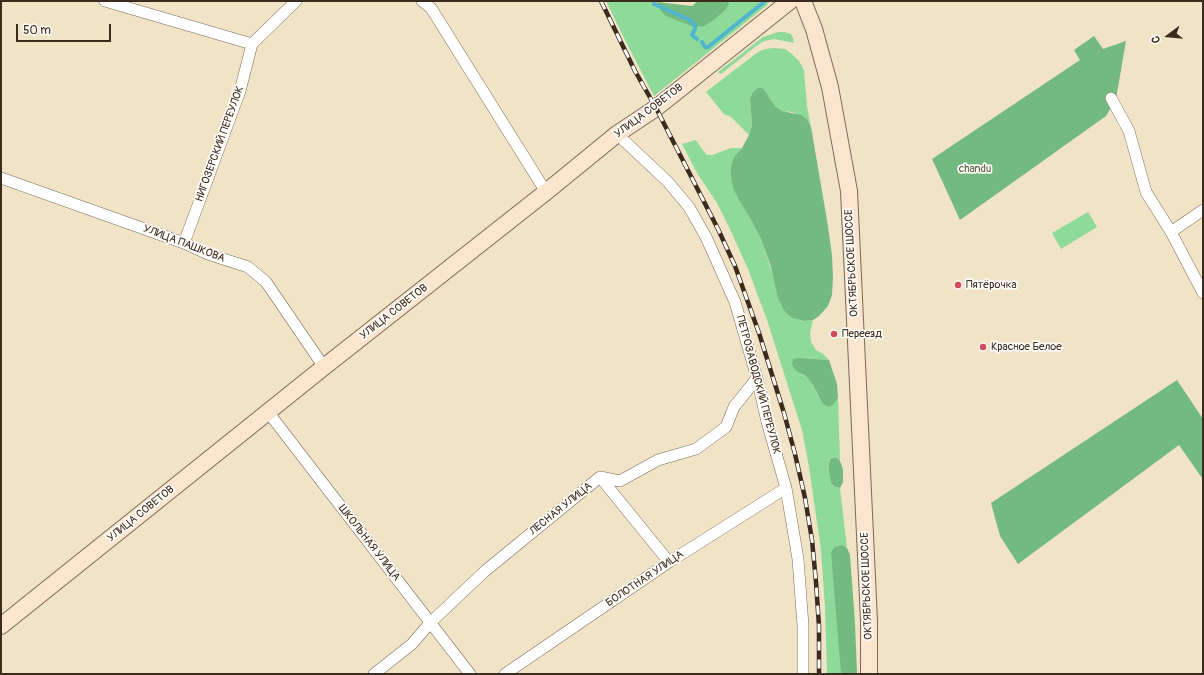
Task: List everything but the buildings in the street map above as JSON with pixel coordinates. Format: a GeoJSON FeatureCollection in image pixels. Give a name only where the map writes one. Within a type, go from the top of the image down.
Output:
{"type":"FeatureCollection","features":[{"type":"Feature","properties":{"kind":"main road","name":"УЛИЦА СОВЕТОВ"},"geometry":{"type":"LineString","coordinates":[[1,626],[617,134],[656,108],[790,1]]}},
{"type":"Feature","properties":{"kind":"main road","name":"ОКТЯБРЬСКОЕ ШОССЕ"},"geometry":{"type":"LineString","coordinates":[[803,1],[814,29],[830,87],[848,192],[869,621],[869,674]]}},
{"type":"Feature","properties":{"kind":"street"},"geometry":{"type":"LineString","coordinates":[[105,1],[252,44],[296,1]]}},
{"type":"Feature","properties":{"kind":"street"},"geometry":{"type":"LineString","coordinates":[[422,1],[431,8],[546,192]]}},
{"type":"Feature","properties":{"kind":"street","name":"НИГОЗЕРСКИЙ ПЕРЕУЛОК"},"geometry":{"type":"LineString","coordinates":[[184,243],[240,91],[252,44]]}},
{"type":"Feature","properties":{"kind":"street"},"geometry":{"type":"LineString","coordinates":[[1111,98],[1129,132],[1146,192],[1171,232],[1203,293]]}},
{"type":"Feature","properties":{"kind":"street","name":"ПЕТРОЗАВОДСКИЙ ПЕРЕУЛОК"},"geometry":{"type":"LineString","coordinates":[[617,134],[668,182],[689,207],[706,237],[735,302],[786,488],[798,566],[803,626],[803,674]]}},
{"type":"Feature","properties":{"kind":"street","name":"УЛИЦА ПАШКОВА"},"geometry":{"type":"LineString","coordinates":[[1,178],[184,243],[208,254],[248,267],[266,282],[324,367]]}},
{"type":"Feature","properties":{"kind":"street"},"geometry":{"type":"LineString","coordinates":[[1171,232],[1203,210]]}},
{"type":"Feature","properties":{"kind":"street","name":"ЛЕСНАЯ УЛИЦА"},"geometry":{"type":"LineString","coordinates":[[374,674],[412,644],[430,623],[485,571],[600,477],[620,480],[658,460],[696,449],[726,427],[734,407],[757,378]]}},
{"type":"Feature","properties":{"kind":"street","name":"ШКОЛЬНАЯ УЛИЦА"},"geometry":{"type":"LineString","coordinates":[[268,412],[470,674]]}},
{"type":"Feature","properties":{"kind":"street"},"geometry":{"type":"LineString","coordinates":[[600,477],[669,562]]}},
{"type":"Feature","properties":{"kind":"street","name":"БОЛОТНАЯ УЛИЦА"},"geometry":{"type":"LineString","coordinates":[[505,674],[669,562],[786,488]]}},
{"type":"Feature","properties":{"kind":"green space"},"geometry":{"type":"Polygon","coordinates":[[[606,1],[657,2],[661,11],[729,4],[728,1],[770,1],[766,6],[654,96],[606,1]]]}},
{"type":"Feature","properties":{"kind":"green space"},"geometry":{"type":"Polygon","coordinates":[[[698,1],[728,1],[729,4],[726,9],[715,19],[704,26],[694,27],[666,16],[661,11],[657,2],[692,6],[698,1]]]}},
{"type":"Feature","properties":{"kind":"green space"},"geometry":{"type":"Polygon","coordinates":[[[778,32],[791,34],[794,43],[774,39],[764,41],[721,74],[718,72],[763,37],[778,32]]]}},
{"type":"Feature","properties":{"kind":"green space","name":"chandu"},"geometry":{"type":"Polygon","coordinates":[[[1094,36],[1103,49],[1126,41],[1116,99],[1106,116],[960,220],[932,159],[1080,60],[1074,50],[1094,36]]]}},
{"type":"Feature","properties":{"kind":"green space"},"geometry":{"type":"Polygon","coordinates":[[[773,48],[785,49],[799,61],[804,70],[807,106],[811,127],[807,119],[792,112],[782,111],[775,106],[763,88],[750,99],[752,125],[749,135],[731,117],[724,114],[706,92],[758,52],[773,48]]]}},
{"type":"Feature","properties":{"kind":"green space"},"geometry":{"type":"Polygon","coordinates":[[[758,88],[763,88],[775,106],[782,111],[801,115],[807,119],[811,127],[827,220],[832,255],[833,278],[832,295],[828,306],[813,320],[804,321],[792,318],[785,312],[778,298],[771,267],[761,239],[733,188],[731,166],[734,157],[742,148],[749,135],[752,125],[750,99],[753,92],[758,88]]]}},
{"type":"Feature","properties":{"kind":"green space"},"geometry":{"type":"Polygon","coordinates":[[[696,140],[707,155],[712,155],[731,148],[742,148],[734,157],[739,200],[761,239],[785,312],[792,318],[804,321],[813,320],[810,333],[811,342],[816,350],[829,360],[800,358],[801,374],[807,377],[819,397],[834,404],[838,398],[840,461],[836,457],[831,457],[829,463],[831,483],[835,487],[840,488],[847,548],[842,545],[840,647],[841,674],[827,674],[825,607],[821,550],[802,430],[767,320],[748,269],[717,203],[697,173],[682,144],[696,140]]]}},
{"type":"Feature","properties":{"kind":"green space"},"geometry":{"type":"Polygon","coordinates":[[[1088,212],[1097,227],[1061,249],[1052,233],[1088,212]]]}},
{"type":"Feature","properties":{"kind":"green space"},"geometry":{"type":"Polygon","coordinates":[[[793,359],[829,360],[837,384],[838,398],[834,404],[829,407],[823,404],[807,377],[795,370],[792,364],[793,359]]]}},
{"type":"Feature","properties":{"kind":"green space"},"geometry":{"type":"Polygon","coordinates":[[[1177,380],[1203,419],[1203,477],[1202,478],[1179,445],[1018,564],[1000,536],[991,503],[1177,380]]]}},
{"type":"Feature","properties":{"kind":"green space"},"geometry":{"type":"Polygon","coordinates":[[[836,457],[840,461],[843,469],[843,482],[840,488],[835,487],[831,483],[829,472],[829,463],[831,458],[836,457]]]}},
{"type":"Feature","properties":{"kind":"green space"},"geometry":{"type":"Polygon","coordinates":[[[842,545],[847,548],[850,555],[857,674],[841,674],[831,552],[835,547],[842,545]]]}},
{"type":"Feature","properties":{"kind":"waterway"},"geometry":{"type":"LineString","coordinates":[[702,42],[705,47],[708,47],[764,2]]}},
{"type":"Feature","properties":{"kind":"waterway"},"geometry":{"type":"LineString","coordinates":[[654,4],[690,20],[695,26],[692,35],[697,39]]}},
{"type":"Feature","properties":{"kind":"railway"},"geometry":{"type":"LineString","coordinates":[[601,1],[635,71],[656,108],[718,229],[735,266],[759,333],[784,413],[805,498],[812,540],[816,582],[819,626],[819,674]]}},
{"type":"Feature","properties":{"kind":"place","name":"Пятёрочка"},"geometry":{"type":"Point","coordinates":[958,285]}},
{"type":"Feature","properties":{"kind":"place","name":"Переезд"},"geometry":{"type":"Point","coordinates":[834,334]}},
{"type":"Feature","properties":{"kind":"place","name":"Красное Белое"},"geometry":{"type":"Point","coordinates":[983,347]}}]}
